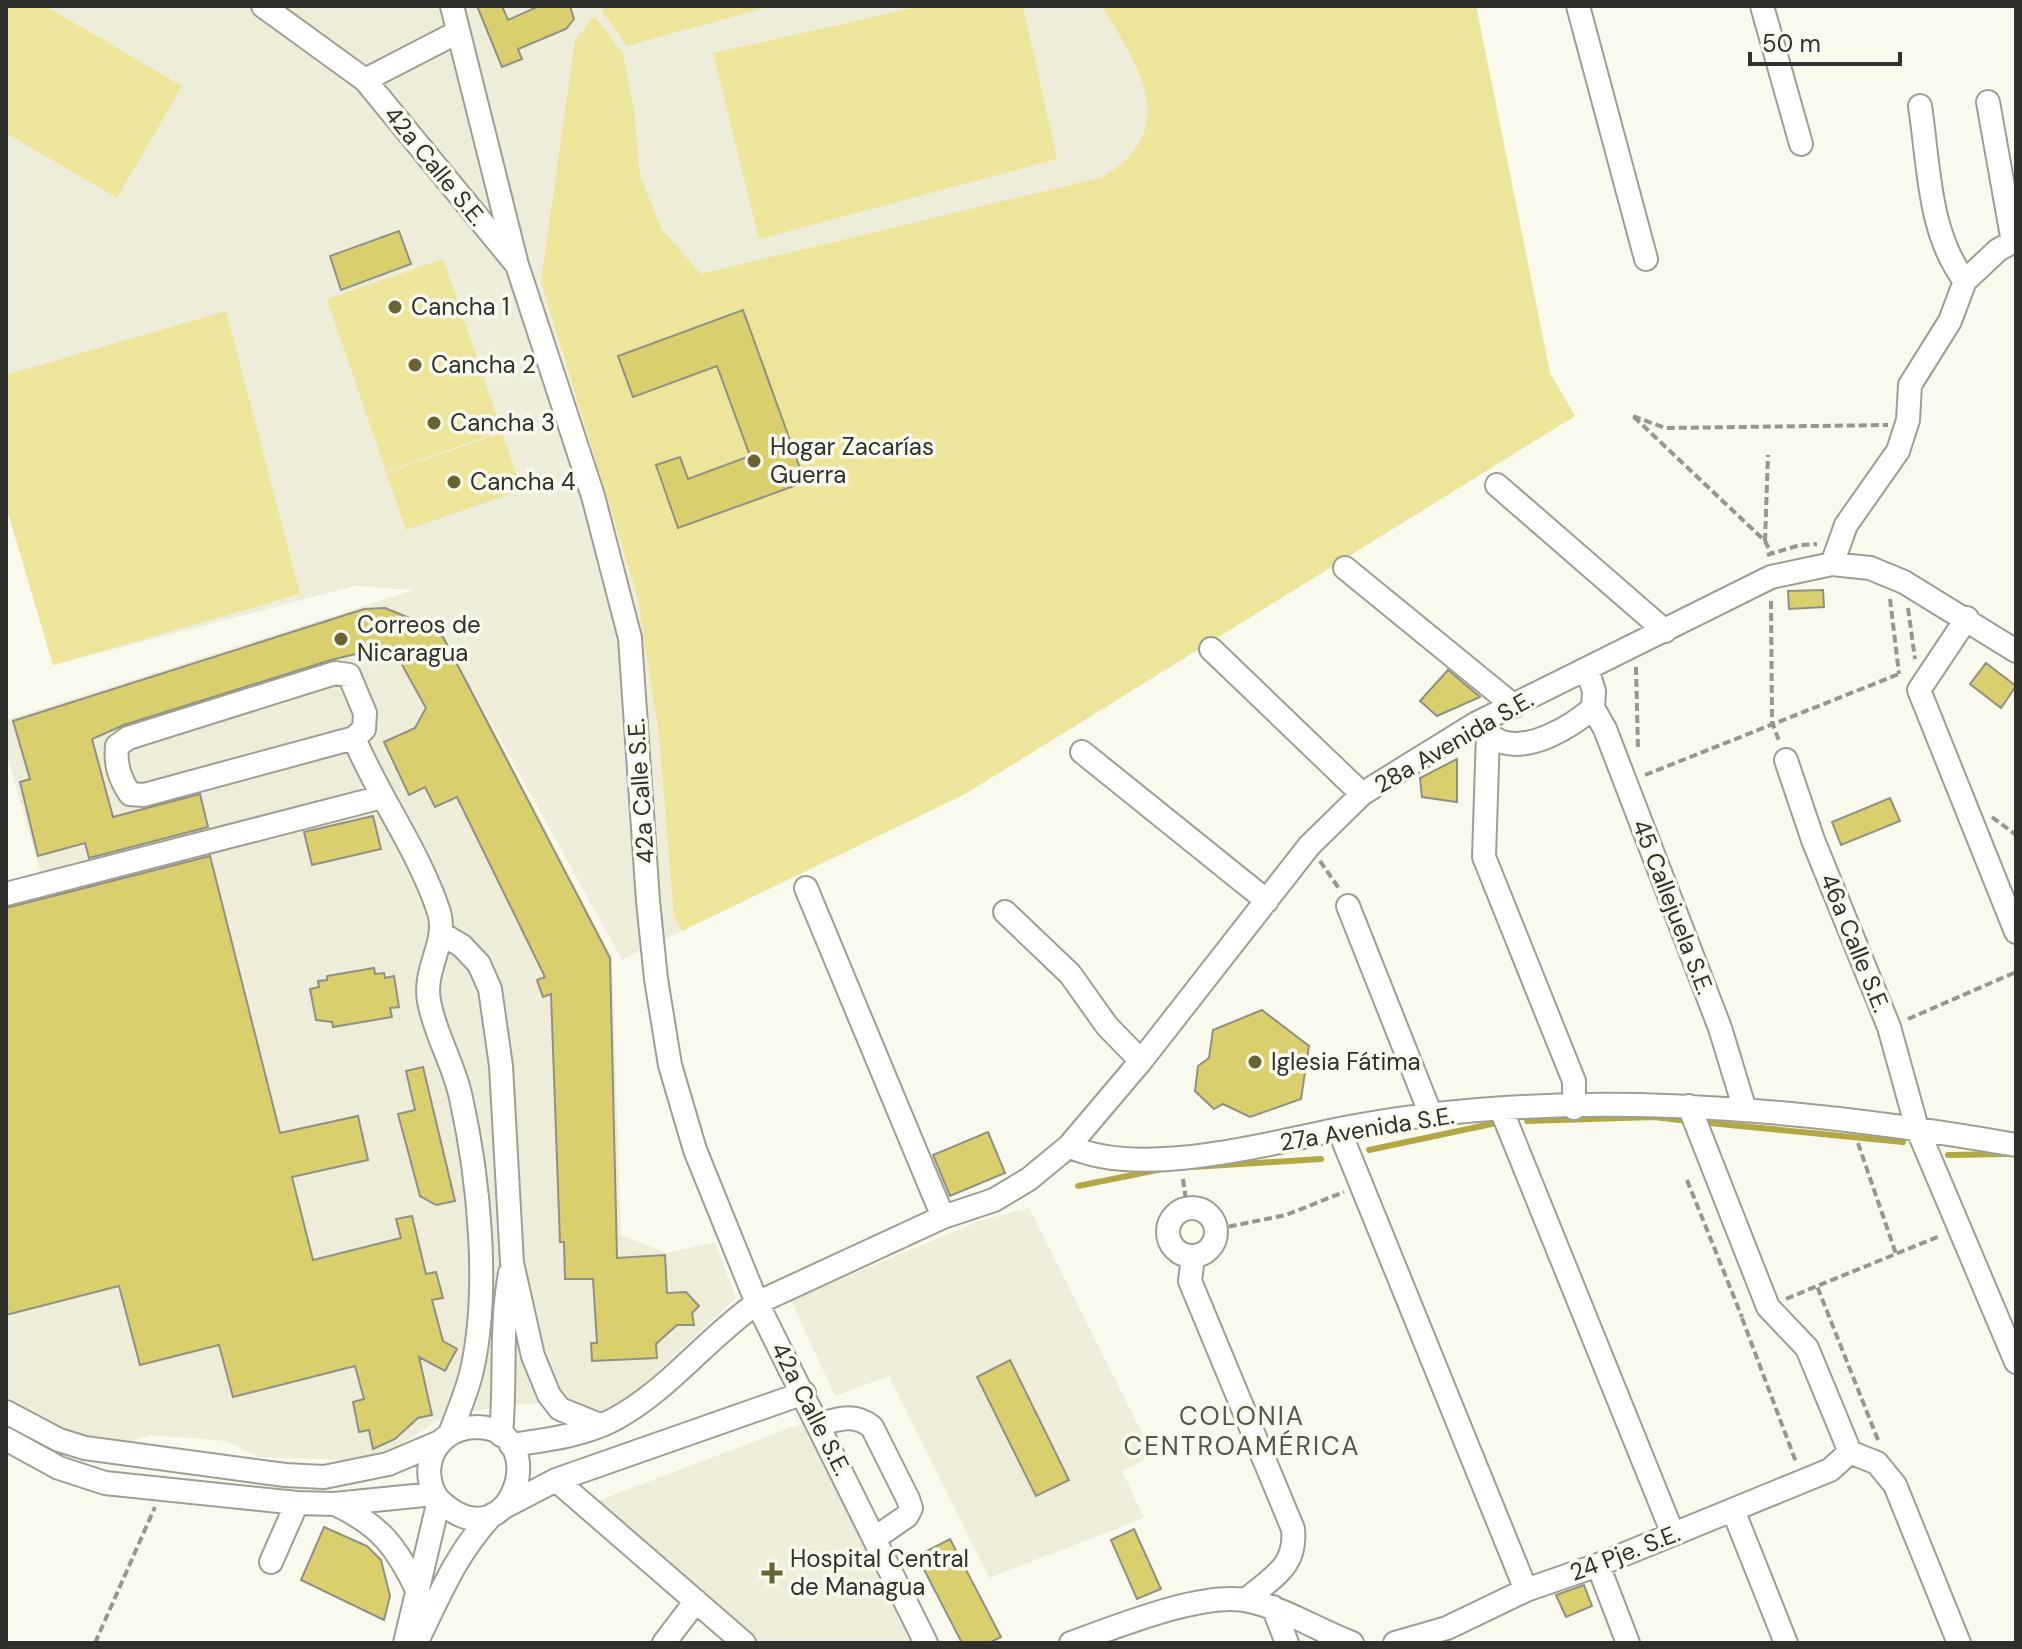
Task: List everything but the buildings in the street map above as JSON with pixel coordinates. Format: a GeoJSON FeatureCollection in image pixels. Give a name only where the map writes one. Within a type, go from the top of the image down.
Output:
{"type":"FeatureCollection","features":[{"type":"Feature","properties":{"kind":"street","name":"42a Calle S.E."},"geometry":{"type":"LineString","coordinates":[[263,6],[365,80],[517,265],[593,496],[630,638],[654,963],[670,1065],[695,1150],[757,1303],[926,1643]]}},
{"type":"Feature","properties":{"kind":"street"},"geometry":{"type":"LineString","coordinates":[[452,6],[456,33],[517,265]]}},
{"type":"Feature","properties":{"kind":"street"},"geometry":{"type":"LineString","coordinates":[[1578,6],[1646,259]]}},
{"type":"Feature","properties":{"kind":"street"},"geometry":{"type":"LineString","coordinates":[[1762,6],[1801,144]]}},
{"type":"Feature","properties":{"kind":"street"},"geometry":{"type":"LineString","coordinates":[[365,80],[456,33]]}},
{"type":"Feature","properties":{"kind":"street"},"geometry":{"type":"LineString","coordinates":[[1835,553],[1846,525],[1898,451],[1906,426],[1910,385],[1950,321],[1965,281],[1998,250],[2014,241],[1988,102]]}},
{"type":"Feature","properties":{"kind":"street"},"geometry":{"type":"LineString","coordinates":[[1920,106],[1935,211],[1950,262],[1965,281]]}},
{"type":"Feature","properties":{"kind":"street"},"geometry":{"type":"LineString","coordinates":[[1497,485],[1665,631]]}},
{"type":"Feature","properties":{"kind":"street","name":"28a Avenida S.E."},"geometry":{"type":"LineString","coordinates":[[1069,1146],[1141,1061],[1309,846],[1362,794],[1482,728],[1514,706],[1665,631],[1765,568],[1835,553],[1896,579],[1967,618],[2016,651]]}},
{"type":"Feature","properties":{"kind":"street"},"geometry":{"type":"LineString","coordinates":[[1345,568],[1514,706]]}},
{"type":"Feature","properties":{"kind":"street"},"geometry":{"type":"LineString","coordinates":[[1967,618],[1919,690],[2016,932]]}},
{"type":"Feature","properties":{"kind":"street"},"geometry":{"type":"LineString","coordinates":[[1211,649],[1362,794]]}},
{"type":"Feature","properties":{"kind":"street","name":"45 Callejuela S.E."},"geometry":{"type":"LineString","coordinates":[[1587,669],[1594,691],[1593,708],[1636,779],[1745,1110]]}},
{"type":"Feature","properties":{"kind":"street"},"geometry":{"type":"LineString","coordinates":[[335,673],[349,675],[365,713],[364,729],[354,738],[144,795],[130,794],[121,781],[116,760],[117,746],[128,738],[335,673]]}},
{"type":"Feature","properties":{"kind":"street"},"geometry":{"type":"LineString","coordinates":[[1482,728],[1502,742],[1538,740],[1572,726],[1593,708]]}},
{"type":"Feature","properties":{"kind":"street"},"geometry":{"type":"LineString","coordinates":[[1482,728],[1484,857],[1574,1081],[1574,1108]]}},
{"type":"Feature","properties":{"kind":"street"},"geometry":{"type":"LineString","coordinates":[[354,738],[382,797],[416,855],[440,917],[442,934],[431,965],[428,1000],[461,1096],[478,1226],[476,1346],[465,1395],[429,1467],[436,1497],[405,1643]]}},
{"type":"Feature","properties":{"kind":"street"},"geometry":{"type":"LineString","coordinates":[[1082,752],[1267,901]]}},
{"type":"Feature","properties":{"kind":"street","name":"46a Calle S.E."},"geometry":{"type":"LineString","coordinates":[[1786,760],[1813,840],[1889,1027],[1918,1130],[2016,1362]]}},
{"type":"Feature","properties":{"kind":"street"},"geometry":{"type":"LineString","coordinates":[[6,894],[382,797]]}},
{"type":"Feature","properties":{"kind":"street"},"geometry":{"type":"LineString","coordinates":[[806,888],[943,1217]]}},
{"type":"Feature","properties":{"kind":"street"},"geometry":{"type":"LineString","coordinates":[[1348,906],[1431,1115]]}},
{"type":"Feature","properties":{"kind":"street"},"geometry":{"type":"LineString","coordinates":[[1005,912],[1070,974],[1107,1026],[1141,1061]]}},
{"type":"Feature","properties":{"kind":"street"},"geometry":{"type":"LineString","coordinates":[[442,934],[462,946],[479,964],[490,989],[501,1066],[512,1263],[533,1356],[549,1395],[560,1409],[574,1418],[600,1425]]}},
{"type":"Feature","properties":{"kind":"street","name":"27a Avenida S.E."},"geometry":{"type":"LineString","coordinates":[[1069,1146],[1089,1156],[1141,1159],[1246,1149],[1431,1115],[1574,1108],[1745,1110],[2016,1145]]}},
{"type":"Feature","properties":{"kind":"street"},"geometry":{"type":"LineString","coordinates":[[1690,1111],[1768,1307],[1807,1348],[1850,1452],[1877,1463],[1895,1485],[1959,1643]]}},
{"type":"Feature","properties":{"kind":"street"},"geometry":{"type":"LineString","coordinates":[[1502,1112],[1673,1534]]}},
{"type":"Feature","properties":{"kind":"street"},"geometry":{"type":"LineString","coordinates":[[1339,1130],[1526,1590]]}},
{"type":"Feature","properties":{"kind":"street"},"geometry":{"type":"LineString","coordinates":[[6,1412],[59,1440],[85,1448],[285,1475],[358,1473],[388,1464],[445,1437],[476,1427],[506,1440],[562,1437],[600,1425],[638,1404],[757,1303],[943,1217],[994,1200],[1029,1179],[1069,1146]]}},
{"type":"Feature","properties":{"kind":"street"},"geometry":{"type":"LineString","coordinates":[[1187,1207],[1207,1211],[1217,1229],[1211,1248],[1193,1257],[1175,1251],[1166,1234],[1172,1216],[1187,1207]]}},
{"type":"Feature","properties":{"kind":"street"},"geometry":{"type":"LineString","coordinates":[[1193,1257],[1190,1281],[1293,1529],[1295,1549],[1287,1564],[1246,1600]]}},
{"type":"Feature","properties":{"kind":"street"},"geometry":{"type":"LineString","coordinates":[[416,1643],[449,1571],[470,1538],[515,1493],[520,1477],[506,1440],[504,1397],[503,1324],[512,1263]]}},
{"type":"Feature","properties":{"kind":"street"},"geometry":{"type":"LineString","coordinates":[[6,1439],[81,1478],[162,1490],[297,1503],[334,1504],[436,1497],[463,1517],[499,1510],[556,1480],[804,1393]]}},
{"type":"Feature","properties":{"kind":"street"},"geometry":{"type":"LineString","coordinates":[[819,1424],[850,1416],[862,1419],[872,1427],[908,1499],[911,1508],[907,1516],[875,1538]]}},
{"type":"Feature","properties":{"kind":"street","name":"24 Pje. S.E."},"geometry":{"type":"LineString","coordinates":[[1395,1643],[1450,1635],[1526,1590],[1598,1565],[1830,1470],[1850,1452]]}},
{"type":"Feature","properties":{"kind":"street"},"geometry":{"type":"LineString","coordinates":[[556,1480],[744,1643]]}},
{"type":"Feature","properties":{"kind":"street"},"geometry":{"type":"LineString","coordinates":[[271,1562],[297,1503]]}},
{"type":"Feature","properties":{"kind":"street"},"geometry":{"type":"LineString","coordinates":[[334,1504],[364,1518],[388,1539],[418,1592]]}},
{"type":"Feature","properties":{"kind":"street"},"geometry":{"type":"LineString","coordinates":[[1733,1510],[1786,1643]]}},
{"type":"Feature","properties":{"kind":"street"},"geometry":{"type":"LineString","coordinates":[[1598,1565],[1628,1643]]}},
{"type":"Feature","properties":{"kind":"street"},"geometry":{"type":"LineString","coordinates":[[1071,1643],[1216,1598],[1246,1600],[1273,1607],[1352,1643]]}},
{"type":"Feature","properties":{"kind":"street"},"geometry":{"type":"LineString","coordinates":[[664,1643],[696,1601]]}},
{"type":"Feature","properties":{"kind":"street"},"geometry":{"type":"LineString","coordinates":[[1273,1607],[1287,1643]]}},
{"type":"Feature","properties":{"kind":"path"},"geometry":{"type":"LineString","coordinates":[[1786,760],[1772,723],[1765,568],[1771,553],[1765,541],[1633,416],[1665,428],[1836,424],[1906,426]]}},
{"type":"Feature","properties":{"kind":"path"},"geometry":{"type":"LineString","coordinates":[[1765,541],[1768,455]]}},
{"type":"Feature","properties":{"kind":"path"},"geometry":{"type":"LineString","coordinates":[[1771,553],[1800,545],[1835,553]]}},
{"type":"Feature","properties":{"kind":"path"},"geometry":{"type":"LineString","coordinates":[[1896,579],[1919,690]]}},
{"type":"Feature","properties":{"kind":"path"},"geometry":{"type":"LineString","coordinates":[[1636,657],[1636,779],[1899,674],[1896,579]]}},
{"type":"Feature","properties":{"kind":"path"},"geometry":{"type":"LineString","coordinates":[[1309,846],[1336,882],[1348,906]]}},
{"type":"Feature","properties":{"kind":"path"},"geometry":{"type":"LineString","coordinates":[[1889,1027],[2016,972]]}},
{"type":"Feature","properties":{"kind":"path"},"geometry":{"type":"LineString","coordinates":[[1862,1154],[1896,1254]]}},
{"type":"Feature","properties":{"kind":"path"},"geometry":{"type":"LineString","coordinates":[[1183,1178],[1187,1207]]}},
{"type":"Feature","properties":{"kind":"path"},"geometry":{"type":"LineString","coordinates":[[1217,1229],[1286,1215],[1362,1186]]}},
{"type":"Feature","properties":{"kind":"path"},"geometry":{"type":"LineString","coordinates":[[1879,1442],[1817,1286],[1961,1228]]}},
{"type":"Feature","properties":{"kind":"path"},"geometry":{"type":"LineString","coordinates":[[1742,1318],[1798,1467]]}},
{"type":"Feature","properties":{"kind":"path"},"geometry":{"type":"LineString","coordinates":[[95,1643],[162,1490]]}},
{"type":"Feature","properties":{"kind":"shaded area","name":"Hogar Zacarías Guerra"},"geometry":{"type":"Polygon","coordinates":[[[6,6],[1476,6],[1550,373],[1575,416],[965,794],[622,960],[472,688],[612,957],[621,1235],[667,1253],[715,1242],[736,1298],[613,1413],[559,1400],[449,1414],[374,1461],[257,1457],[226,1441],[150,1435],[115,1447],[58,1432],[6,1404],[6,885],[41,875],[6,751],[6,720],[414,590],[355,586],[53,665],[6,506],[6,6]]]}},
{"type":"Feature","properties":{"kind":"shaded area"},"geometry":{"type":"Polygon","coordinates":[[[6,6],[45,6],[182,86],[117,198],[6,133],[6,6]]]}},
{"type":"Feature","properties":{"kind":"shaded area"},"geometry":{"type":"Polygon","coordinates":[[[607,6],[771,6],[627,46],[601,10],[607,6]]]}},
{"type":"Feature","properties":{"kind":"shaded area"},"geometry":{"type":"Polygon","coordinates":[[[922,6],[1023,6],[1057,159],[759,239],[713,53],[922,6]]]}},
{"type":"Feature","properties":{"kind":"shaded area"},"geometry":{"type":"Polygon","coordinates":[[[1102,6],[1476,6],[1550,373],[1575,416],[965,794],[682,931],[674,916],[659,734],[637,595],[541,282],[575,41],[594,16],[623,54],[634,110],[640,176],[662,230],[701,274],[1103,177],[1127,158],[1141,139],[1147,118],[1146,96],[1139,74],[1102,6]]]}},
{"type":"Feature","properties":{"kind":"shaded area"},"geometry":{"type":"Polygon","coordinates":[[[443,259],[502,431],[386,472],[327,299],[443,259]]]}},
{"type":"Feature","properties":{"kind":"shaded area"},"geometry":{"type":"Polygon","coordinates":[[[226,311],[300,594],[53,665],[6,506],[6,375],[226,311]]]}},
{"type":"Feature","properties":{"kind":"shaded area","name":"Cancha 4"},"geometry":{"type":"Polygon","coordinates":[[[502,433],[522,490],[406,530],[386,473],[502,433]]]}},
{"type":"Feature","properties":{"kind":"shaded area"},"geometry":{"type":"Polygon","coordinates":[[[1029,1208],[1153,1455],[1122,1471],[1144,1518],[989,1578],[889,1376],[835,1396],[791,1300],[979,1221],[1029,1208]]]}},
{"type":"Feature","properties":{"kind":"shaded area","name":"Hospital Central de Managua"},"geometry":{"type":"Polygon","coordinates":[[[803,1423],[912,1643],[740,1643],[592,1503],[803,1423]]]}},
{"type":"Feature","properties":{"kind":"waterway"},"geometry":{"type":"LineString","coordinates":[[1527,1121],[1654,1117],[1688,1121]]}},
{"type":"Feature","properties":{"kind":"waterway"},"geometry":{"type":"LineString","coordinates":[[1700,1122],[1903,1142]]}},
{"type":"Feature","properties":{"kind":"waterway"},"geometry":{"type":"LineString","coordinates":[[1369,1150],[1496,1123]]}},
{"type":"Feature","properties":{"kind":"waterway"},"geometry":{"type":"LineString","coordinates":[[1948,1155],[2008,1154]]}},
{"type":"Feature","properties":{"kind":"waterway"},"geometry":{"type":"LineString","coordinates":[[1193,1167],[1321,1159]]}},
{"type":"Feature","properties":{"kind":"waterway"},"geometry":{"type":"LineString","coordinates":[[1078,1186],[1162,1169]]}},
{"type":"Feature","properties":{"kind":"place","name":"Cancha 1"},"geometry":{"type":"Point","coordinates":[395,307]}},
{"type":"Feature","properties":{"kind":"place","name":"Cancha 2"},"geometry":{"type":"Point","coordinates":[415,365]}},
{"type":"Feature","properties":{"kind":"place","name":"Cancha 3"},"geometry":{"type":"Point","coordinates":[434,423]}},
{"type":"Feature","properties":{"kind":"place","name":"Hogar Zacarías Guerra"},"geometry":{"type":"Point","coordinates":[754,461]}},
{"type":"Feature","properties":{"kind":"place","name":"Cancha 4"},"geometry":{"type":"Point","coordinates":[454,482]}},
{"type":"Feature","properties":{"kind":"place","name":"Correos de Nicaragua"},"geometry":{"type":"Point","coordinates":[341,639]}},
{"type":"Feature","properties":{"kind":"place","name":"Iglesia Fátima"},"geometry":{"type":"Point","coordinates":[1255,1062]}},
{"type":"Feature","properties":{"kind":"place","name":"Hospital Central de Managua"},"geometry":{"type":"Point","coordinates":[772,1573]}},
{"type":"Feature","properties":{"kind":"district","name":"COLONIA CENTROAMÉRICA"},"geometry":{"type":"Point","coordinates":[1242,1431]}}]}
